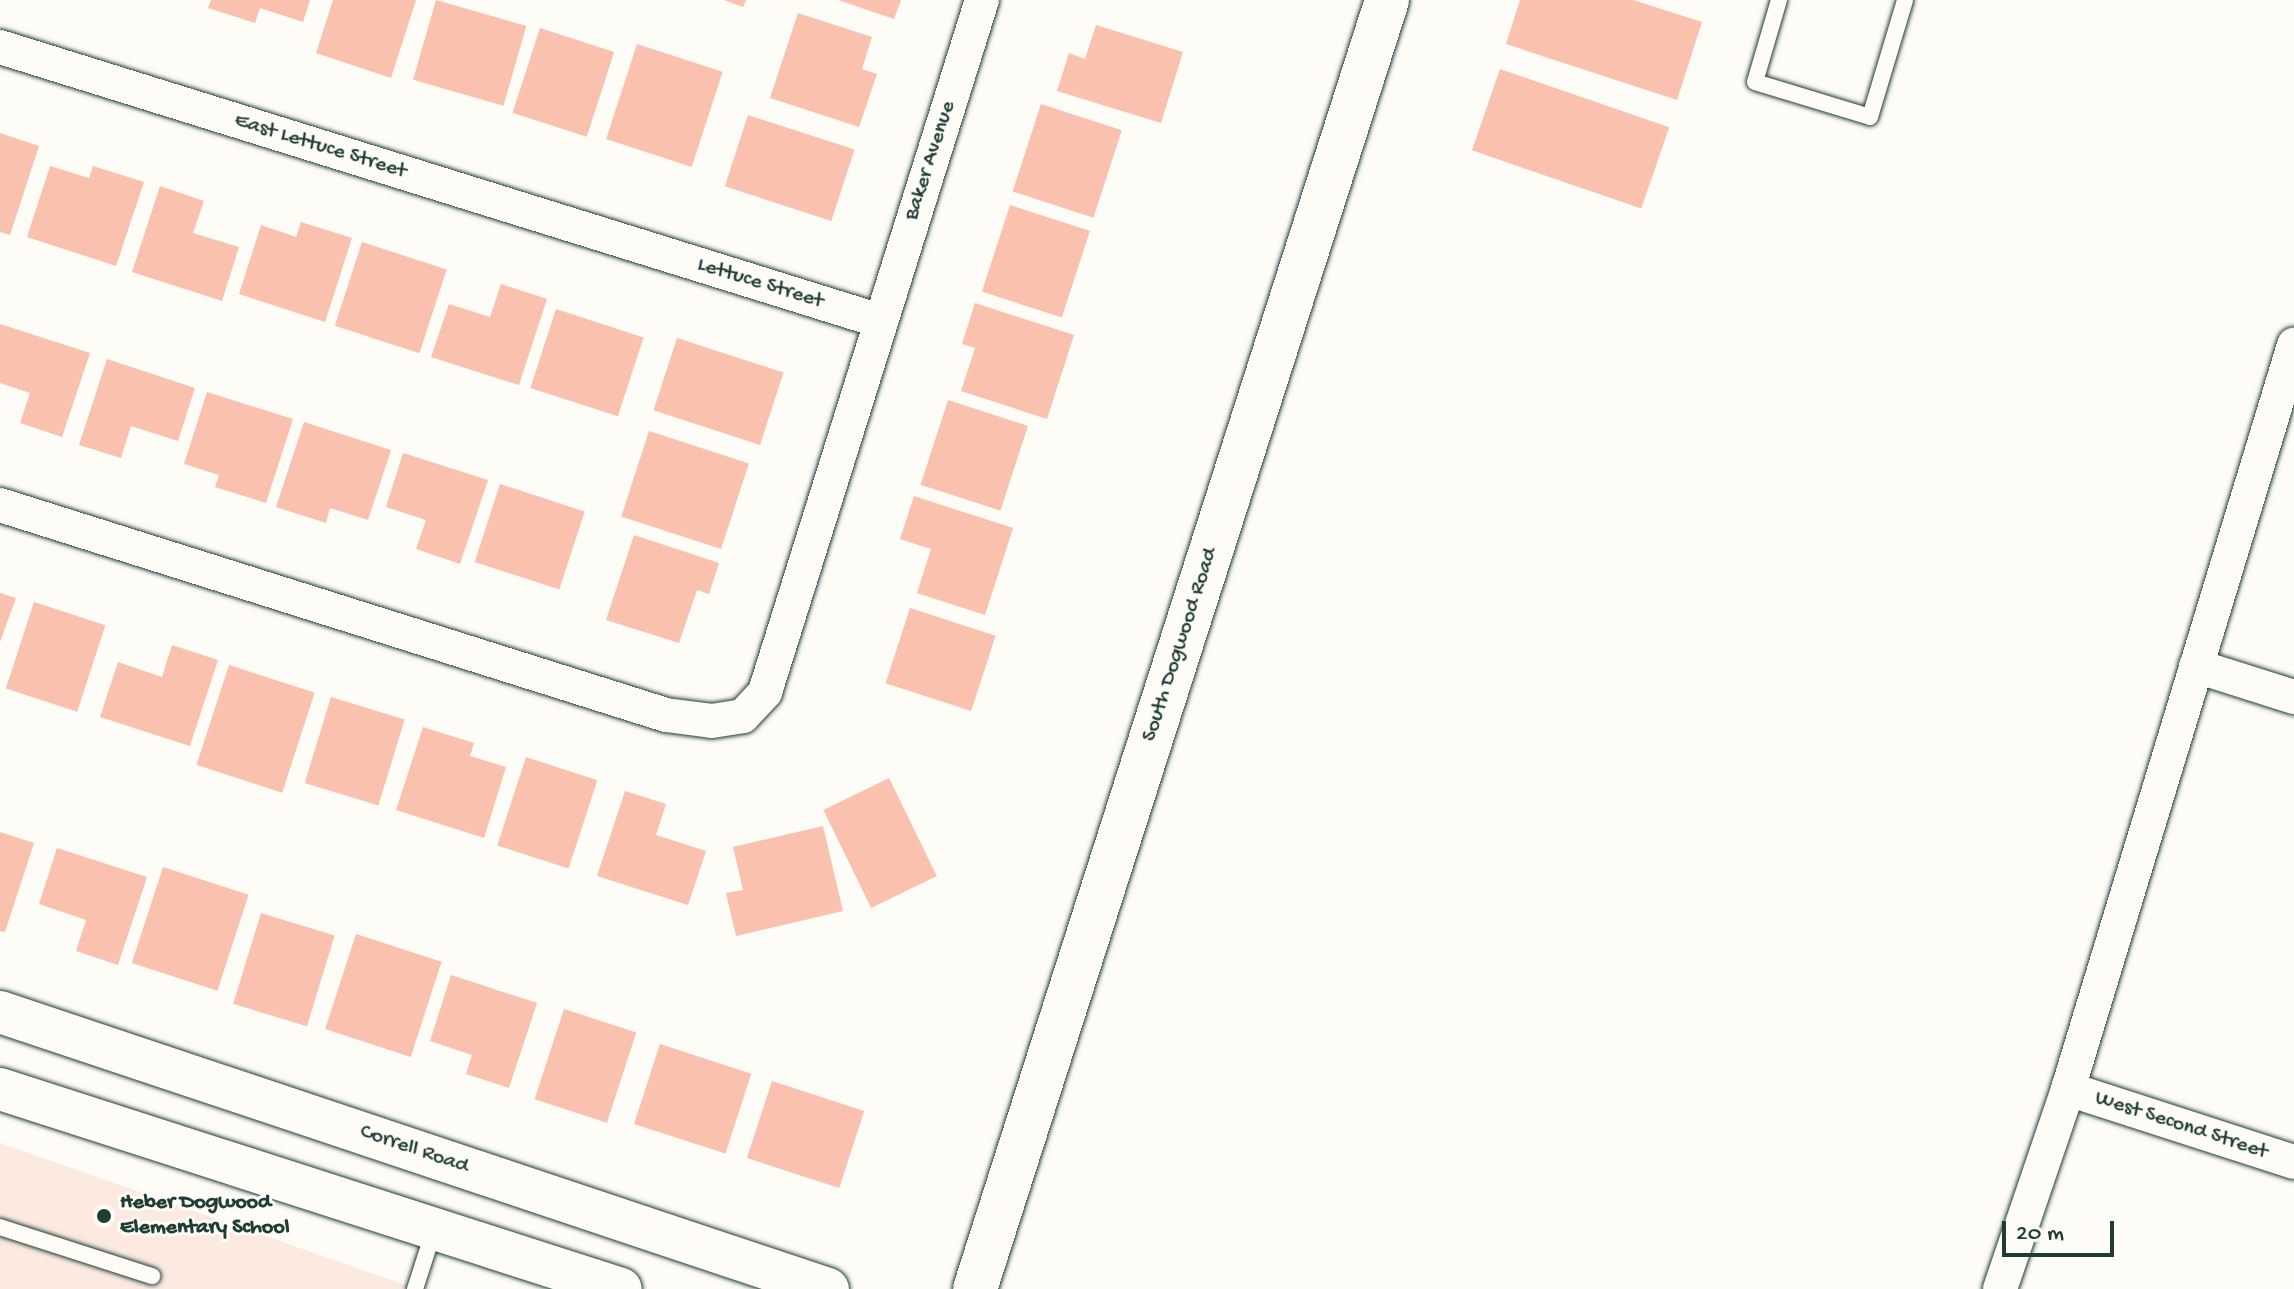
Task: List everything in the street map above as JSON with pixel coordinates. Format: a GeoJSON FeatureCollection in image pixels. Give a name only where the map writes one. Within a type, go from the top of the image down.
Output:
{"type":"FeatureCollection","features":[{"type":"Feature","properties":{"kind":"main road","name":"South Dogwood Road"},"geometry":{"type":"LineString","coordinates":[[975,1289],[1387,0]]}},
{"type":"Feature","properties":{"kind":"street","name":"Baker Avenue"},"geometry":{"type":"LineString","coordinates":[[0,505],[666,715],[712,721],[743,716],[765,692],[982,0]]}},
{"type":"Feature","properties":{"kind":"street","name":"East Lettuce Street"},"geometry":{"type":"LineString","coordinates":[[0,47],[639,246]]}},
{"type":"Feature","properties":{"kind":"street","name":"Lettuce Street"},"geometry":{"type":"LineString","coordinates":[[639,246],[880,321]]}},
{"type":"Feature","properties":{"kind":"street"},"geometry":{"type":"LineString","coordinates":[[2000,1289],[2068,1089],[2294,345]]}},
{"type":"Feature","properties":{"kind":"street"},"geometry":{"type":"LineString","coordinates":[[2196,666],[2294,697]]}},
{"type":"Feature","properties":{"kind":"street","name":"Correll Road"},"geometry":{"type":"LineString","coordinates":[[0,1012],[828,1289]]}},
{"type":"Feature","properties":{"kind":"street"},"geometry":{"type":"LineString","coordinates":[[0,1089],[621,1289]]}},
{"type":"Feature","properties":{"kind":"street","name":"West Second Street"},"geometry":{"type":"LineString","coordinates":[[2068,1089],[2294,1162]]}},
{"type":"Feature","properties":{"kind":"lane"},"geometry":{"type":"LineString","coordinates":[[1779,0],[1755,82],[1870,117],[1905,0]]}},
{"type":"Feature","properties":{"kind":"lane"},"geometry":{"type":"LineString","coordinates":[[0,1227],[152,1276]]}},
{"type":"Feature","properties":{"kind":"lane"},"geometry":{"type":"LineString","coordinates":[[415,1289],[435,1228]]}},
{"type":"Feature","properties":{"kind":"shaded area","name":"Heber Dogwood Elementary School"},"geometry":{"type":"Polygon","coordinates":[[[0,1143],[417,1289],[0,1289],[0,1143]]]}},
{"type":"Feature","properties":{"kind":"building"},"geometry":{"type":"Polygon","coordinates":[[[211,0],[310,0],[303,22],[260,8],[255,23],[208,8],[211,0]]]}},
{"type":"Feature","properties":{"kind":"building"},"geometry":{"type":"Polygon","coordinates":[[[333,0],[416,0],[391,78],[316,53],[333,0]]]}},
{"type":"Feature","properties":{"kind":"building"},"geometry":{"type":"Polygon","coordinates":[[[436,0],[526,26],[503,106],[413,80],[436,0]]]}},
{"type":"Feature","properties":{"kind":"building"},"geometry":{"type":"Polygon","coordinates":[[[724,0],[746,0],[743,7],[724,0]]]}},
{"type":"Feature","properties":{"kind":"building"},"geometry":{"type":"Polygon","coordinates":[[[838,0],[901,0],[894,19],[838,0]]]}},
{"type":"Feature","properties":{"kind":"building"},"geometry":{"type":"Polygon","coordinates":[[[1520,0],[1633,0],[1702,22],[1677,100],[1506,44],[1520,0]]]}},
{"type":"Feature","properties":{"kind":"building"},"geometry":{"type":"Polygon","coordinates":[[[798,13],[872,37],[862,69],[877,74],[859,127],[770,98],[798,13]]]}},
{"type":"Feature","properties":{"kind":"building"},"geometry":{"type":"Polygon","coordinates":[[[1096,25],[1183,52],[1161,123],[1057,91],[1069,53],[1085,59],[1096,25]]]}},
{"type":"Feature","properties":{"kind":"building"},"geometry":{"type":"Polygon","coordinates":[[[540,28],[614,52],[587,137],[512,113],[540,28]]]}},
{"type":"Feature","properties":{"kind":"building"},"geometry":{"type":"Polygon","coordinates":[[[637,44],[723,72],[692,167],[606,139],[637,44]]]}},
{"type":"Feature","properties":{"kind":"building"},"geometry":{"type":"Polygon","coordinates":[[[1500,69],[1669,127],[1641,209],[1472,150],[1500,69]]]}},
{"type":"Feature","properties":{"kind":"building"},"geometry":{"type":"Polygon","coordinates":[[[1041,104],[1122,130],[1093,218],[1013,191],[1041,104]]]}},
{"type":"Feature","properties":{"kind":"building"},"geometry":{"type":"Polygon","coordinates":[[[748,115],[855,150],[831,221],[725,186],[748,115]]]}},
{"type":"Feature","properties":{"kind":"building"},"geometry":{"type":"Polygon","coordinates":[[[0,133],[39,146],[10,235],[0,232],[0,133]]]}},
{"type":"Feature","properties":{"kind":"building"},"geometry":{"type":"Polygon","coordinates":[[[50,166],[89,178],[93,166],[144,182],[116,266],[27,237],[50,166]]]}},
{"type":"Feature","properties":{"kind":"building"},"geometry":{"type":"Polygon","coordinates":[[[160,186],[204,201],[193,233],[239,247],[222,301],[132,272],[160,186]]]}},
{"type":"Feature","properties":{"kind":"building"},"geometry":{"type":"Polygon","coordinates":[[[1010,205],[1090,231],[1062,318],[982,292],[1010,205]]]}},
{"type":"Feature","properties":{"kind":"building"},"geometry":{"type":"Polygon","coordinates":[[[301,222],[352,238],[325,322],[239,294],[261,225],[296,237],[301,222]]]}},
{"type":"Feature","properties":{"kind":"building"},"geometry":{"type":"Polygon","coordinates":[[[362,242],[447,270],[419,353],[335,326],[362,242]]]}},
{"type":"Feature","properties":{"kind":"building"},"geometry":{"type":"Polygon","coordinates":[[[501,284],[547,299],[519,385],[431,357],[449,304],[490,317],[501,284]]]}},
{"type":"Feature","properties":{"kind":"building"},"geometry":{"type":"Polygon","coordinates":[[[975,303],[1074,335],[1047,419],[961,391],[975,348],[962,344],[975,303]]]}},
{"type":"Feature","properties":{"kind":"building"},"geometry":{"type":"Polygon","coordinates":[[[556,309],[643,337],[618,416],[530,388],[556,309]]]}},
{"type":"Feature","properties":{"kind":"building"},"geometry":{"type":"Polygon","coordinates":[[[0,324],[90,353],[62,437],[20,423],[30,393],[0,383],[0,324]]]}},
{"type":"Feature","properties":{"kind":"building"},"geometry":{"type":"Polygon","coordinates":[[[677,338],[784,373],[760,445],[654,410],[677,338]]]}},
{"type":"Feature","properties":{"kind":"building"},"geometry":{"type":"Polygon","coordinates":[[[107,359],[195,388],[178,441],[131,426],[121,458],[79,445],[107,359]]]}},
{"type":"Feature","properties":{"kind":"building"},"geometry":{"type":"Polygon","coordinates":[[[207,392],[293,419],[266,503],[215,487],[219,475],[184,464],[207,392]]]}},
{"type":"Feature","properties":{"kind":"building"},"geometry":{"type":"Polygon","coordinates":[[[948,400],[1028,426],[1000,511],[920,485],[948,400]]]}},
{"type":"Feature","properties":{"kind":"building"},"geometry":{"type":"Polygon","coordinates":[[[304,422],[391,450],[368,520],[330,508],[326,523],[276,507],[304,422]]]}},
{"type":"Feature","properties":{"kind":"building"},"geometry":{"type":"Polygon","coordinates":[[[649,431],[749,463],[721,549],[621,517],[649,431]]]}},
{"type":"Feature","properties":{"kind":"building"},"geometry":{"type":"Polygon","coordinates":[[[403,453],[488,480],[460,564],[416,549],[426,520],[386,507],[403,453]]]}},
{"type":"Feature","properties":{"kind":"building"},"geometry":{"type":"Polygon","coordinates":[[[500,484],[585,512],[559,589],[475,562],[500,484]]]}},
{"type":"Feature","properties":{"kind":"building"},"geometry":{"type":"Polygon","coordinates":[[[914,496],[1013,528],[985,615],[917,593],[931,549],[900,539],[914,496]]]}},
{"type":"Feature","properties":{"kind":"building"},"geometry":{"type":"Polygon","coordinates":[[[634,535],[719,563],[709,594],[697,590],[679,643],[606,620],[634,535]]]}},
{"type":"Feature","properties":{"kind":"building"},"geometry":{"type":"Polygon","coordinates":[[[0,593],[16,598],[0,642],[0,593]]]}},
{"type":"Feature","properties":{"kind":"building"},"geometry":{"type":"Polygon","coordinates":[[[34,602],[105,625],[77,712],[6,689],[34,602]]]}},
{"type":"Feature","properties":{"kind":"building"},"geometry":{"type":"Polygon","coordinates":[[[910,608],[996,636],[971,711],[886,683],[910,608]]]}},
{"type":"Feature","properties":{"kind":"building"},"geometry":{"type":"Polygon","coordinates":[[[172,645],[218,660],[190,746],[100,717],[118,662],[162,677],[172,645]]]}},
{"type":"Feature","properties":{"kind":"building"},"geometry":{"type":"Polygon","coordinates":[[[229,665],[315,693],[282,793],[197,765],[229,665]]]}},
{"type":"Feature","properties":{"kind":"building"},"geometry":{"type":"Polygon","coordinates":[[[331,697],[405,720],[378,806],[305,783],[331,697]]]}},
{"type":"Feature","properties":{"kind":"building"},"geometry":{"type":"Polygon","coordinates":[[[423,727],[474,743],[470,756],[506,767],[484,838],[396,810],[423,727]]]}},
{"type":"Feature","properties":{"kind":"building"},"geometry":{"type":"Polygon","coordinates":[[[526,757],[597,780],[569,869],[497,845],[526,757]]]}},
{"type":"Feature","properties":{"kind":"building"},"geometry":{"type":"Polygon","coordinates":[[[889,778],[937,876],[871,908],[823,810],[889,778]]]}},
{"type":"Feature","properties":{"kind":"building"},"geometry":{"type":"Polygon","coordinates":[[[625,791],[666,804],[656,835],[706,851],[688,905],[597,876],[625,791]]]}},
{"type":"Feature","properties":{"kind":"building"},"geometry":{"type":"Polygon","coordinates":[[[823,826],[843,911],[736,936],[726,893],[743,890],[733,847],[823,826]]]}},
{"type":"Feature","properties":{"kind":"building"},"geometry":{"type":"Polygon","coordinates":[[[0,832],[34,843],[5,932],[0,931],[0,832]]]}},
{"type":"Feature","properties":{"kind":"building"},"geometry":{"type":"Polygon","coordinates":[[[57,848],[147,877],[118,965],[76,951],[86,920],[39,904],[57,848]]]}},
{"type":"Feature","properties":{"kind":"building"},"geometry":{"type":"Polygon","coordinates":[[[163,867],[249,895],[217,991],[132,963],[163,867]]]}},
{"type":"Feature","properties":{"kind":"building"},"geometry":{"type":"Polygon","coordinates":[[[261,913],[335,936],[307,1026],[233,1004],[261,913]]]}},
{"type":"Feature","properties":{"kind":"building"},"geometry":{"type":"Polygon","coordinates":[[[356,934],[442,962],[411,1057],[325,1029],[356,934]]]}},
{"type":"Feature","properties":{"kind":"building"},"geometry":{"type":"Polygon","coordinates":[[[451,975],[537,1003],[509,1088],[466,1074],[472,1055],[430,1041],[451,975]]]}},
{"type":"Feature","properties":{"kind":"building"},"geometry":{"type":"Polygon","coordinates":[[[564,1009],[636,1032],[607,1123],[535,1099],[564,1009]]]}},
{"type":"Feature","properties":{"kind":"building"},"geometry":{"type":"Polygon","coordinates":[[[660,1044],[751,1074],[725,1154],[634,1124],[660,1044]]]}},
{"type":"Feature","properties":{"kind":"building"},"geometry":{"type":"Polygon","coordinates":[[[772,1081],[864,1111],[839,1188],[747,1158],[772,1081]]]}},
{"type":"Feature","properties":{"kind":"place","name":"Heber Dogwood Elementary School"},"geometry":{"type":"Point","coordinates":[104,1216]}}]}
